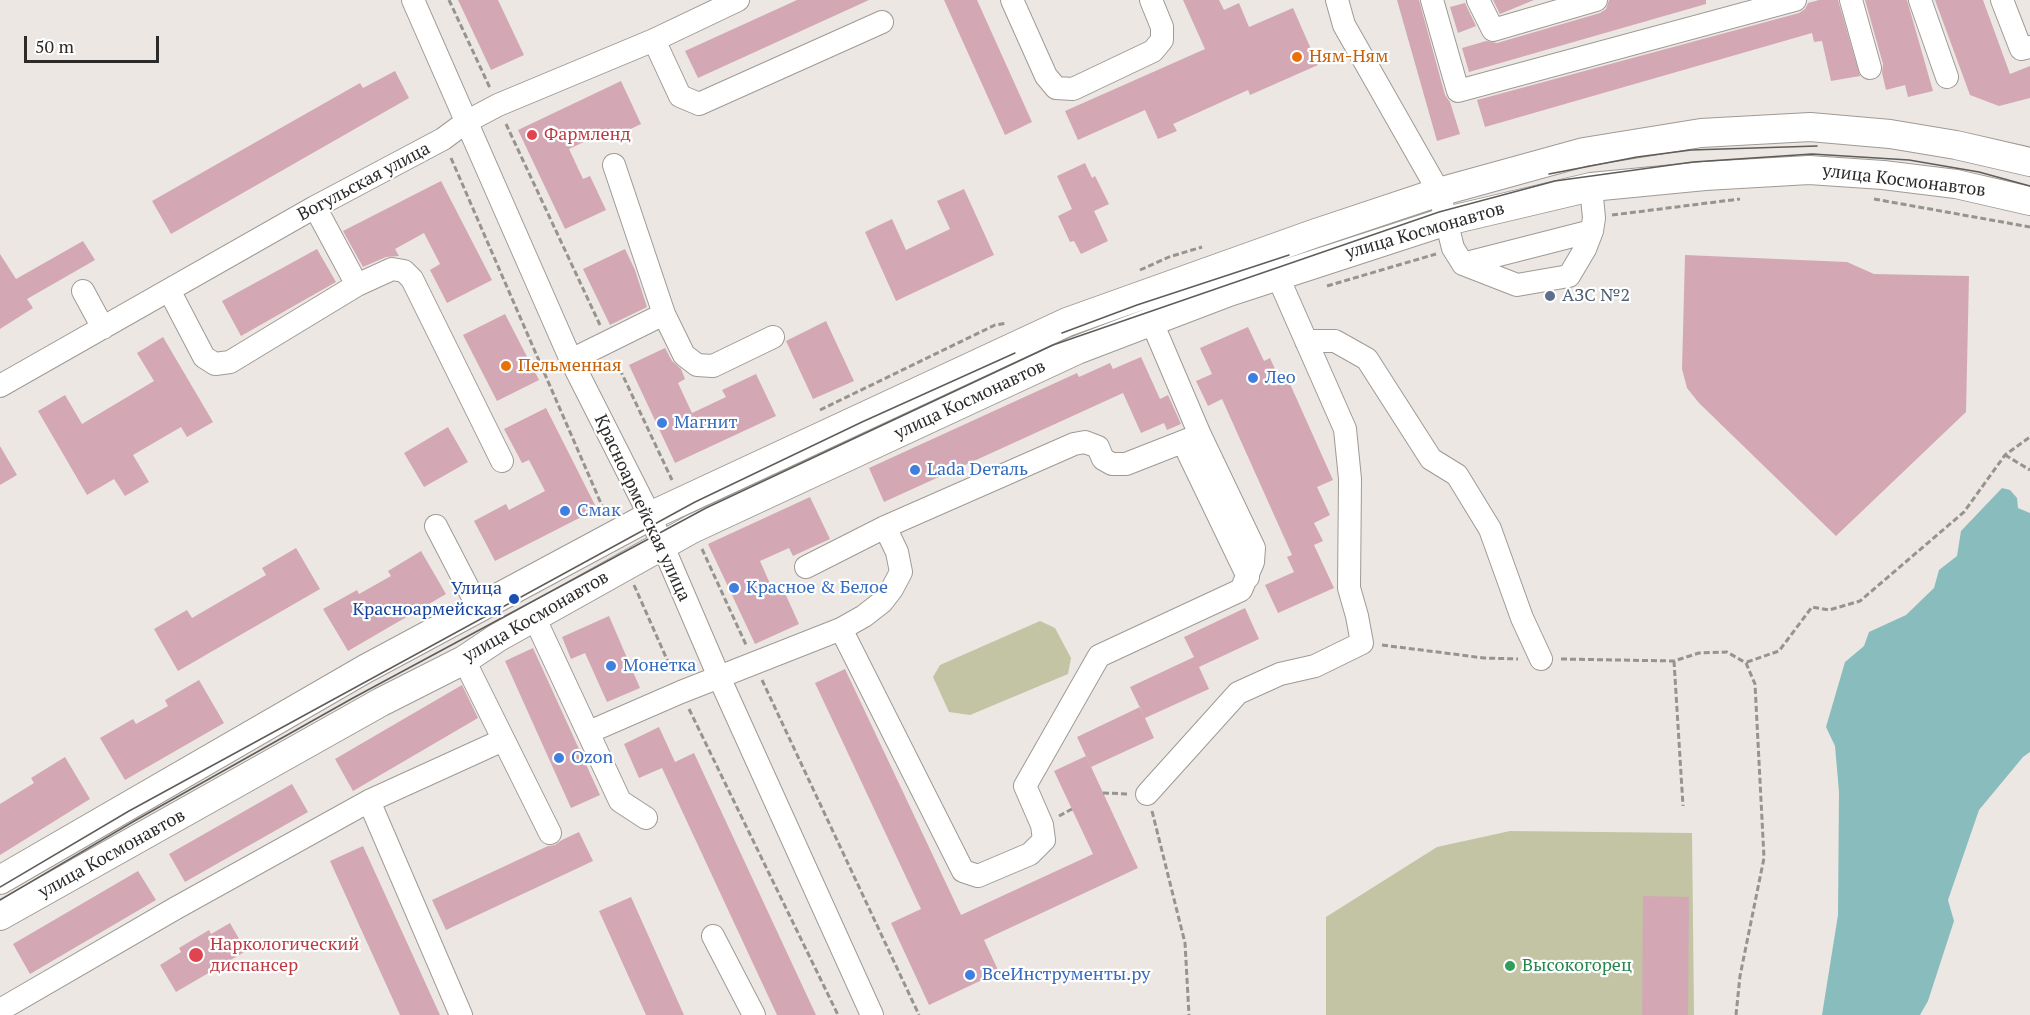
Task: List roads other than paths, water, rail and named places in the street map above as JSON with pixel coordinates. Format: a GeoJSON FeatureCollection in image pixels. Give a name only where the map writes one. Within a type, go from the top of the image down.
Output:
{"type":"FeatureCollection","features":[{"type":"Feature","properties":{"kind":"main road","name":"улица Космонавтов"},"geometry":{"type":"LineString","coordinates":[[0,880],[365,669],[650,516],[1067,322],[1313,234],[1439,192],[1584,152],[1701,133],[1810,128],[1890,134],[1956,145],[2030,162]]}},
{"type":"Feature","properties":{"kind":"main road","name":"улица Космонавтов"},"geometry":{"type":"LineString","coordinates":[[0,916],[381,702],[464,660],[497,638],[535,619],[692,528],[1077,350],[1151,320],[1447,221],[1591,187],[1705,176],[1809,170],[1883,175],[1956,184],[2030,201]]}},
{"type":"Feature","properties":{"kind":"street","name":"Красноармейская улица"},"geometry":{"type":"LineString","coordinates":[[413,0],[571,360],[650,516],[719,677],[872,1015]]}},
{"type":"Feature","properties":{"kind":"street","name":"Вогульская улица"},"geometry":{"type":"LineString","coordinates":[[0,386],[315,207],[443,139],[466,122],[498,105],[654,40],[738,0]]}},
{"type":"Feature","properties":{"kind":"street"},"geometry":{"type":"LineString","coordinates":[[1012,0],[1046,76],[1056,88],[1073,89],[1153,51],[1162,40],[1162,27],[1151,0]]}},
{"type":"Feature","properties":{"kind":"street"},"geometry":{"type":"LineString","coordinates":[[1337,0],[1344,25],[1439,192],[1453,249],[1463,264],[1516,285],[1569,276],[1585,249],[1592,231],[1594,218],[1591,187]]}},
{"type":"Feature","properties":{"kind":"street"},"geometry":{"type":"LineString","coordinates":[[1478,0],[1493,30],[1596,0]]}},
{"type":"Feature","properties":{"kind":"street"},"geometry":{"type":"LineString","coordinates":[[1435,1],[1458,91],[1795,0]]}},
{"type":"Feature","properties":{"kind":"street"},"geometry":{"type":"LineString","coordinates":[[1851,0],[1870,68]]}},
{"type":"Feature","properties":{"kind":"street"},"geometry":{"type":"LineString","coordinates":[[1920,0],[1947,77]]}},
{"type":"Feature","properties":{"kind":"street"},"geometry":{"type":"LineString","coordinates":[[2002,0],[2021,50],[2030,47]]}},
{"type":"Feature","properties":{"kind":"street"},"geometry":{"type":"LineString","coordinates":[[654,40],[680,96],[699,104],[882,22]]}},
{"type":"Feature","properties":{"kind":"street"},"geometry":{"type":"LineString","coordinates":[[614,165],[663,314],[684,355],[696,365],[713,366],[773,337]]}},
{"type":"Feature","properties":{"kind":"street"},"geometry":{"type":"LineString","coordinates":[[315,207],[357,285]]}},
{"type":"Feature","properties":{"kind":"street"},"geometry":{"type":"LineString","coordinates":[[1463,264],[1592,231]]}},
{"type":"Feature","properties":{"kind":"street"},"geometry":{"type":"LineString","coordinates":[[170,290],[204,357],[215,363],[230,362],[357,285],[393,269],[404,271],[412,279],[502,461]]}},
{"type":"Feature","properties":{"kind":"street"},"geometry":{"type":"LineString","coordinates":[[1148,794],[1238,693],[1280,674],[1315,666],[1362,643],[1358,616],[1349,588],[1350,479],[1346,429],[1278,276]]}},
{"type":"Feature","properties":{"kind":"street"},"geometry":{"type":"LineString","coordinates":[[83,291],[103,328]]}},
{"type":"Feature","properties":{"kind":"street"},"geometry":{"type":"LineString","coordinates":[[571,360],[663,314]]}},
{"type":"Feature","properties":{"kind":"street"},"geometry":{"type":"LineString","coordinates":[[841,629],[963,871],[978,876],[1030,854],[1044,840],[1042,825],[1025,786],[1099,656],[1241,590],[1254,562],[1254,548],[1191,438],[1151,320]]}},
{"type":"Feature","properties":{"kind":"street"},"geometry":{"type":"LineString","coordinates":[[1306,341],[1335,341],[1367,359],[1431,459],[1457,475],[1490,529],[1522,618],[1541,659]]}},
{"type":"Feature","properties":{"kind":"street"},"geometry":{"type":"LineString","coordinates":[[806,567],[885,527],[1074,444],[1085,442],[1098,447],[1103,459],[1112,464],[1126,464],[1191,438]]}},
{"type":"Feature","properties":{"kind":"street"},"geometry":{"type":"LineString","coordinates":[[436,526],[479,609]]}},
{"type":"Feature","properties":{"kind":"street"},"geometry":{"type":"LineString","coordinates":[[589,732],[841,629],[864,616],[882,602],[901,573],[897,552],[885,527]]}},
{"type":"Feature","properties":{"kind":"street"},"geometry":{"type":"LineString","coordinates":[[535,619],[620,801],[646,818]]}},
{"type":"Feature","properties":{"kind":"street"},"geometry":{"type":"LineString","coordinates":[[464,660],[550,833]]}},
{"type":"Feature","properties":{"kind":"street"},"geometry":{"type":"LineString","coordinates":[[0,1010],[186,902],[369,801],[503,740]]}},
{"type":"Feature","properties":{"kind":"street"},"geometry":{"type":"LineString","coordinates":[[369,801],[460,1015]]}},
{"type":"Feature","properties":{"kind":"street"},"geometry":{"type":"LineString","coordinates":[[713,936],[754,1015]]}},
{"type":"Feature","properties":{"kind":"water"},"geometry":{"type":"Polygon","coordinates":[[[2002,488],[2010,490],[2017,498],[2018,508],[2030,513],[2030,752],[2023,757],[1979,810],[1948,900],[1954,921],[1928,1001],[1920,1015],[1822,1015],[1838,915],[1839,792],[1835,746],[1826,727],[1845,662],[1864,646],[1869,632],[1906,615],[1934,588],[1939,570],[1957,556],[1961,531],[2002,488]]]}},
{"type":"Feature","properties":{"kind":"tram line"},"geometry":{"type":"LineString","coordinates":[[1549,174],[1637,157],[1691,150],[1817,146]]}},
{"type":"Feature","properties":{"kind":"tram line"},"geometry":{"type":"LineString","coordinates":[[0,900],[136,820],[353,698],[706,508],[1053,345],[1439,212],[1555,181],[1693,162],[1812,154],[1909,160],[1979,172],[2030,186]]}},
{"type":"Feature","properties":{"kind":"tram line"},"geometry":{"type":"LineString","coordinates":[[1062,333],[1137,305],[1289,255]]}},
{"type":"Feature","properties":{"kind":"tram line"},"geometry":{"type":"LineString","coordinates":[[0,887],[129,811],[695,502],[862,422],[1015,353]]}},
{"type":"Feature","properties":{"kind":"place","name":"Ням-Ням"},"geometry":{"type":"Point","coordinates":[1297,57]}},
{"type":"Feature","properties":{"kind":"place","name":"Фармленд"},"geometry":{"type":"Point","coordinates":[532,135]}},
{"type":"Feature","properties":{"kind":"place","name":"АЗС №2"},"geometry":{"type":"Point","coordinates":[1550,296]}},
{"type":"Feature","properties":{"kind":"place","name":"Пельменная"},"geometry":{"type":"Point","coordinates":[506,366]}},
{"type":"Feature","properties":{"kind":"place","name":"Лео"},"geometry":{"type":"Point","coordinates":[1253,378]}},
{"type":"Feature","properties":{"kind":"place","name":"Магнит"},"geometry":{"type":"Point","coordinates":[662,423]}},
{"type":"Feature","properties":{"kind":"place","name":"Lada Dеталь"},"geometry":{"type":"Point","coordinates":[915,470]}},
{"type":"Feature","properties":{"kind":"place","name":"Смак"},"geometry":{"type":"Point","coordinates":[565,511]}},
{"type":"Feature","properties":{"kind":"place","name":"Красное & Белое"},"geometry":{"type":"Point","coordinates":[734,588]}},
{"type":"Feature","properties":{"kind":"place","name":"Улица Красноармейская"},"geometry":{"type":"Point","coordinates":[514,599]}},
{"type":"Feature","properties":{"kind":"place","name":"Монетка"},"geometry":{"type":"Point","coordinates":[611,666]}},
{"type":"Feature","properties":{"kind":"place","name":"Ozon"},"geometry":{"type":"Point","coordinates":[559,758]}},
{"type":"Feature","properties":{"kind":"place","name":"Наркологический диспансер"},"geometry":{"type":"Point","coordinates":[196,955]}},
{"type":"Feature","properties":{"kind":"place","name":"Высокогорец"},"geometry":{"type":"Point","coordinates":[1510,966]}},
{"type":"Feature","properties":{"kind":"place","name":"ВсеИнструменты.ру"},"geometry":{"type":"Point","coordinates":[970,975]}}]}
